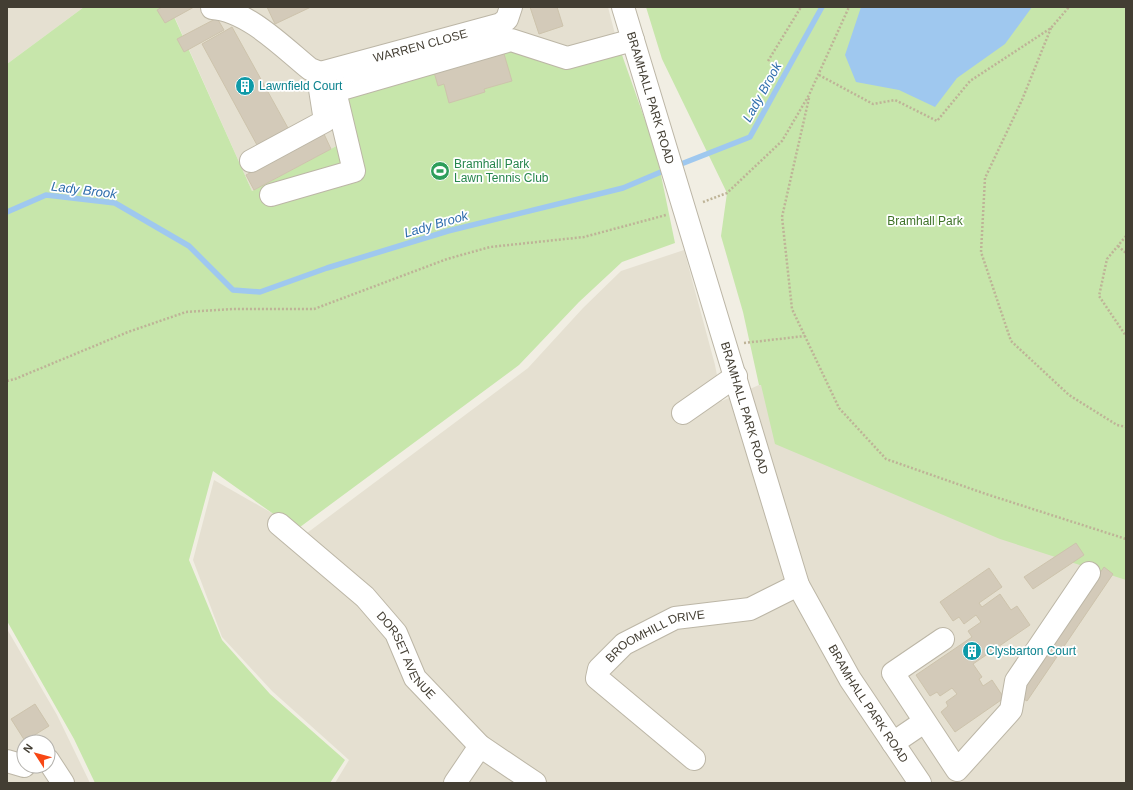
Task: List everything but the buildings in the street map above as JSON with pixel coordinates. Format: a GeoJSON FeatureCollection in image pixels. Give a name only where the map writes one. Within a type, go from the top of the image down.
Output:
{"type":"FeatureCollection","features":[{"type":"Feature","properties":{"kind":"street","name":"WARREN CLOSE"},"geometry":{"type":"LineString","coordinates":[[320,73],[501,24],[507,19],[511,7]]}},
{"type":"Feature","properties":{"kind":"street","name":"BRAMHALL PARK ROAD"},"geometry":{"type":"LineString","coordinates":[[623,7],[736,376],[798,585],[850,679],[920,783]]}},
{"type":"Feature","properties":{"kind":"street"},"geometry":{"type":"LineString","coordinates":[[212,8],[232,12],[252,24],[310,68],[320,73],[319,83],[325,121],[251,161]]}},
{"type":"Feature","properties":{"kind":"street"},"geometry":{"type":"LineString","coordinates":[[271,195],[354,171],[335,91],[511,40],[567,58],[634,40]]}},
{"type":"Feature","properties":{"kind":"street"},"geometry":{"type":"LineString","coordinates":[[683,413],[736,376]]}},
{"type":"Feature","properties":{"kind":"street","name":"DORSET AVENUE"},"geometry":{"type":"LineString","coordinates":[[279,524],[365,597],[396,633],[416,678],[480,746],[535,783]]}},
{"type":"Feature","properties":{"kind":"street"},"geometry":{"type":"LineString","coordinates":[[943,639],[893,674],[957,770],[1011,710],[1016,681],[1089,573]]}},
{"type":"Feature","properties":{"kind":"street","name":"BROOMHILL DRIVE"},"geometry":{"type":"LineString","coordinates":[[694,759],[597,678],[599,669],[624,644],[675,618],[750,609],[798,585]]}},
{"type":"Feature","properties":{"kind":"street"},"geometry":{"type":"LineString","coordinates":[[893,742],[924,722]]}},
{"type":"Feature","properties":{"kind":"street"},"geometry":{"type":"LineString","coordinates":[[455,783],[480,746]]}},
{"type":"Feature","properties":{"kind":"street"},"geometry":{"type":"LineString","coordinates":[[56,772],[63,783]]}},
{"type":"Feature","properties":{"kind":"path"},"geometry":{"type":"LineString","coordinates":[[768,61],[802,7]]}},
{"type":"Feature","properties":{"kind":"path"},"geometry":{"type":"LineString","coordinates":[[682,200],[726,193],[782,141],[809,96],[849,7]]}},
{"type":"Feature","properties":{"kind":"path"},"geometry":{"type":"LineString","coordinates":[[819,75],[873,104],[895,100],[937,121],[970,82],[1051,28],[1069,7]]}},
{"type":"Feature","properties":{"kind":"path"},"geometry":{"type":"LineString","coordinates":[[1051,28],[1022,100],[985,178],[981,252],[1011,341],[1068,395],[1117,425],[1126,427]]}},
{"type":"Feature","properties":{"kind":"path"},"geometry":{"type":"LineString","coordinates":[[809,96],[782,217],[792,309],[839,408],[886,459],[986,494],[1126,539]]}},
{"type":"Feature","properties":{"kind":"path"},"geometry":{"type":"LineString","coordinates":[[7,381],[52,365],[128,332],[186,312],[233,309],[314,309],[440,262],[490,247],[584,237],[664,216]]}},
{"type":"Feature","properties":{"kind":"path"},"geometry":{"type":"LineString","coordinates":[[1126,236],[1107,259],[1099,296],[1126,336]]}},
{"type":"Feature","properties":{"kind":"path"},"geometry":{"type":"LineString","coordinates":[[1118,246],[1126,253]]}},
{"type":"Feature","properties":{"kind":"path"},"geometry":{"type":"LineString","coordinates":[[726,345],[805,336]]}},
{"type":"Feature","properties":{"kind":"shaded area"},"geometry":{"type":"Polygon","coordinates":[[[7,7],[84,7],[7,64],[7,7]]]}},
{"type":"Feature","properties":{"kind":"shaded area"},"geometry":{"type":"Polygon","coordinates":[[[177,7],[608,7],[616,38],[344,142],[252,191],[171,9],[177,7]]]}},
{"type":"Feature","properties":{"kind":"shaded area"},"geometry":{"type":"Polygon","coordinates":[[[684,250],[715,365],[722,401],[759,385],[768,386],[1126,576],[1126,783],[335,783],[349,760],[272,691],[222,637],[193,560],[214,480],[307,533],[528,368],[583,308],[621,271],[684,250]]]}},
{"type":"Feature","properties":{"kind":"shaded area"},"geometry":{"type":"Polygon","coordinates":[[[7,629],[57,715],[90,783],[7,783],[7,629]]]}},
{"type":"Feature","properties":{"kind":"green space"},"geometry":{"type":"Polygon","coordinates":[[[84,7],[177,7],[171,10],[252,191],[344,142],[327,88],[514,36],[565,47],[616,38],[656,151],[675,243],[622,262],[579,302],[519,365],[296,530],[213,471],[189,560],[222,640],[270,694],[345,760],[330,783],[95,783],[74,739],[7,621],[7,64],[84,7]]]}},
{"type":"Feature","properties":{"kind":"green space","name":"Bramhall Park"},"geometry":{"type":"Polygon","coordinates":[[[646,7],[1126,7],[1126,580],[1000,539],[775,444],[761,385],[759,385],[743,312],[721,236],[727,193],[662,59],[646,7]]]}},
{"type":"Feature","properties":{"kind":"water"},"geometry":{"type":"Polygon","coordinates":[[[861,7],[1032,7],[1005,44],[957,78],[935,107],[899,90],[856,82],[845,55],[861,7]]]}},
{"type":"Feature","properties":{"kind":"waterway","name":"Lady Brook"},"geometry":{"type":"LineString","coordinates":[[676,166],[750,137],[822,7]]}},
{"type":"Feature","properties":{"kind":"waterway","name":"Lady Brook"},"geometry":{"type":"LineString","coordinates":[[7,212],[46,195],[115,203],[189,246],[233,290],[260,292],[327,268],[448,231],[623,188],[668,169]]}},
{"type":"Feature","properties":{"kind":"place","name":"Lawnfield Court"},"geometry":{"type":"Point","coordinates":[245,86]}},
{"type":"Feature","properties":{"kind":"place","name":"Bramhall Park Lawn Tennis Club"},"geometry":{"type":"Point","coordinates":[440,171]}},
{"type":"Feature","properties":{"kind":"place","name":"Clysbarton Court"},"geometry":{"type":"Point","coordinates":[972,651]}}]}
